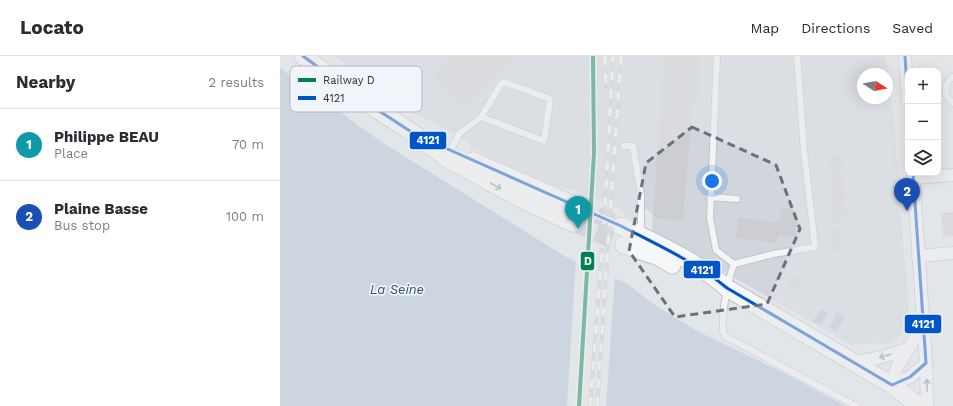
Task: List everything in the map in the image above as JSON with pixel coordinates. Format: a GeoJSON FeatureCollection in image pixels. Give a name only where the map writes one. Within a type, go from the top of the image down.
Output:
{"type":"FeatureCollection","features":[{"type":"Feature","properties":{"kind":"main road"},"geometry":{"type":"LineString","coordinates":[[303,56],[316,66]]}},
{"type":"Feature","properties":{"kind":"main road"},"geometry":{"type":"LineString","coordinates":[[380,112],[525,201],[573,223]]}},
{"type":"Feature","properties":{"kind":"main road"},"geometry":{"type":"LineString","coordinates":[[448,154],[492,170],[574,205]]}},
{"type":"Feature","properties":{"kind":"main road"},"geometry":{"type":"LineString","coordinates":[[621,226],[713,276],[727,288],[892,384],[919,406]]}},
{"type":"Feature","properties":{"kind":"main road"},"geometry":{"type":"LineString","coordinates":[[624,245],[659,257],[708,284],[727,288]]}},
{"type":"Feature","properties":{"kind":"street"},"geometry":{"type":"LineString","coordinates":[[905,56],[906,68]]}},
{"type":"Feature","properties":{"kind":"street"},"geometry":{"type":"LineString","coordinates":[[941,175],[953,175]]}},
{"type":"Feature","properties":{"kind":"street"},"geometry":{"type":"LineString","coordinates":[[913,176],[924,324],[927,406]]}},
{"type":"Feature","properties":{"kind":"street"},"geometry":{"type":"LineString","coordinates":[[918,256],[953,253]]}},
{"type":"Feature","properties":{"kind":"street"},"geometry":{"type":"LineString","coordinates":[[892,384],[897,367],[924,324]]}},
{"type":"Feature","properties":{"kind":"street"},"geometry":{"type":"LineString","coordinates":[[855,362],[882,357],[908,349]]}},
{"type":"Feature","properties":{"kind":"street"},"geometry":{"type":"LineString","coordinates":[[892,384],[910,377],[926,363]]}},
{"type":"Feature","properties":{"kind":"lane"},"geometry":{"type":"LineString","coordinates":[[717,56],[710,218],[716,250],[734,264]]}},
{"type":"Feature","properties":{"kind":"lane"},"geometry":{"type":"LineString","coordinates":[[734,264],[773,254],[815,247],[804,151],[797,56]]}},
{"type":"Feature","properties":{"kind":"lane"},"geometry":{"type":"LineString","coordinates":[[953,77],[948,81],[945,91],[946,96],[953,103]]}},
{"type":"Feature","properties":{"kind":"lane"},"geometry":{"type":"LineString","coordinates":[[448,154],[459,134],[481,117],[501,84],[504,82],[550,99],[544,141],[481,117]]}},
{"type":"Feature","properties":{"kind":"lane"},"geometry":{"type":"LineString","coordinates":[[624,146],[633,146],[641,195],[641,236]]}},
{"type":"Feature","properties":{"kind":"lane"},"geometry":{"type":"LineString","coordinates":[[710,197],[737,199]]}},
{"type":"Feature","properties":{"kind":"lane"},"geometry":{"type":"LineString","coordinates":[[734,264],[727,288],[722,330],[725,336],[856,406]]}},
{"type":"Feature","properties":{"kind":"highlighted area"},"geometry":{"type":"Polygon","coordinates":[[[692,127],[776,165],[800,229],[767,304],[675,317],[629,251],[646,163],[692,127]]]}},
{"type":"Feature","properties":{"kind":"shaded area"},"geometry":{"type":"Polygon","coordinates":[[[334,56],[886,56],[887,68],[857,68],[857,104],[892,104],[909,309],[906,329],[892,343],[851,345],[652,230],[653,214],[646,209],[638,210],[633,221],[619,209],[578,191],[554,186],[507,166],[470,147],[470,143],[413,112],[422,112],[422,66],[348,66],[334,56]]]}},
{"type":"Feature","properties":{"kind":"water","name":"La Seine"},"geometry":{"type":"Polygon","coordinates":[[[280,68],[290,75],[290,112],[340,112],[380,141],[568,258],[626,283],[655,305],[697,331],[786,374],[845,406],[280,406],[280,68]]]}},
{"type":"Feature","properties":{"kind":"water"},"geometry":{"type":"Polygon","coordinates":[[[821,309],[828,314],[820,325],[813,321],[821,309]]]}},
{"type":"Feature","properties":{"kind":"water"},"geometry":{"type":"Polygon","coordinates":[[[837,312],[845,317],[836,331],[829,327],[837,312]]]}},
{"type":"Feature","properties":{"kind":"pier"},"geometry":{"type":"Polygon","coordinates":[[[576,259],[615,276],[606,406],[567,406],[576,259]]]}},
{"type":"Feature","properties":{"kind":"building"},"geometry":{"type":"Polygon","coordinates":[[[455,56],[520,56],[462,109],[433,77],[455,56]]]}},
{"type":"Feature","properties":{"kind":"building"},"geometry":{"type":"Polygon","coordinates":[[[664,56],[698,56],[698,100],[693,100],[683,221],[653,217],[664,56]]]}},
{"type":"Feature","properties":{"kind":"building"},"geometry":{"type":"Polygon","coordinates":[[[832,154],[837,154],[843,159],[843,164],[840,168],[845,177],[842,185],[846,194],[843,202],[847,210],[845,215],[836,224],[832,212],[833,203],[830,193],[833,186],[829,179],[831,170],[828,161],[832,154]]]}},
{"type":"Feature","properties":{"kind":"building"},"geometry":{"type":"Polygon","coordinates":[[[781,208],[798,210],[795,237],[778,235],[777,243],[736,238],[738,218],[779,222],[781,208]]]}},
{"type":"Feature","properties":{"kind":"building"},"geometry":{"type":"Polygon","coordinates":[[[953,212],[953,236],[943,237],[941,213],[953,212]]]}},
{"type":"Feature","properties":{"kind":"building"},"geometry":{"type":"Polygon","coordinates":[[[840,228],[842,251],[831,251],[830,229],[840,228]]]}},
{"type":"Feature","properties":{"kind":"building"},"geometry":{"type":"Polygon","coordinates":[[[800,276],[802,289],[789,290],[788,277],[800,276]]]}},
{"type":"Feature","properties":{"kind":"tunnel"},"geometry":{"type":"LineString","coordinates":[[574,205],[621,226]]}},
{"type":"Feature","properties":{"kind":"tunnel"},"geometry":{"type":"LineString","coordinates":[[573,223],[624,245]]}},
{"type":"Feature","properties":{"kind":"railway"},"geometry":{"type":"LineString","coordinates":[[605,56],[606,89]]}},
{"type":"Feature","properties":{"kind":"railway"},"geometry":{"type":"LineString","coordinates":[[604,224],[613,56]]}},
{"type":"Feature","properties":{"kind":"railway"},"geometry":{"type":"LineString","coordinates":[[597,406],[621,56]]}},
{"type":"Feature","properties":{"kind":"railway"},"geometry":{"type":"LineString","coordinates":[[590,406],[602,250]]}},
{"type":"Feature","properties":{"kind":"rail line","name":"D"},"geometry":{"type":"LineString","coordinates":[[579,406],[594,153],[593,56]]}},
{"type":"Feature","properties":{"kind":"transit line","name":"4121"},"geometry":{"type":"LineString","coordinates":[[303,56],[317,66]]}},
{"type":"Feature","properties":{"kind":"transit line","name":"4121"},"geometry":{"type":"LineString","coordinates":[[905,56],[906,68]]}},
{"type":"Feature","properties":{"kind":"transit line","name":"4121"},"geometry":{"type":"LineString","coordinates":[[381,112],[416,135],[621,226],[662,247],[703,270],[727,288],[892,385],[910,377],[926,363],[913,176]]}},
{"type":"Feature","properties":{"kind":"place","name":"Plaine Basse"},"geometry":{"type":"Point","coordinates":[907,211]}},
{"type":"Feature","properties":{"kind":"place","name":"Philippe BEAU"},"geometry":{"type":"Point","coordinates":[578,229]}}]}
